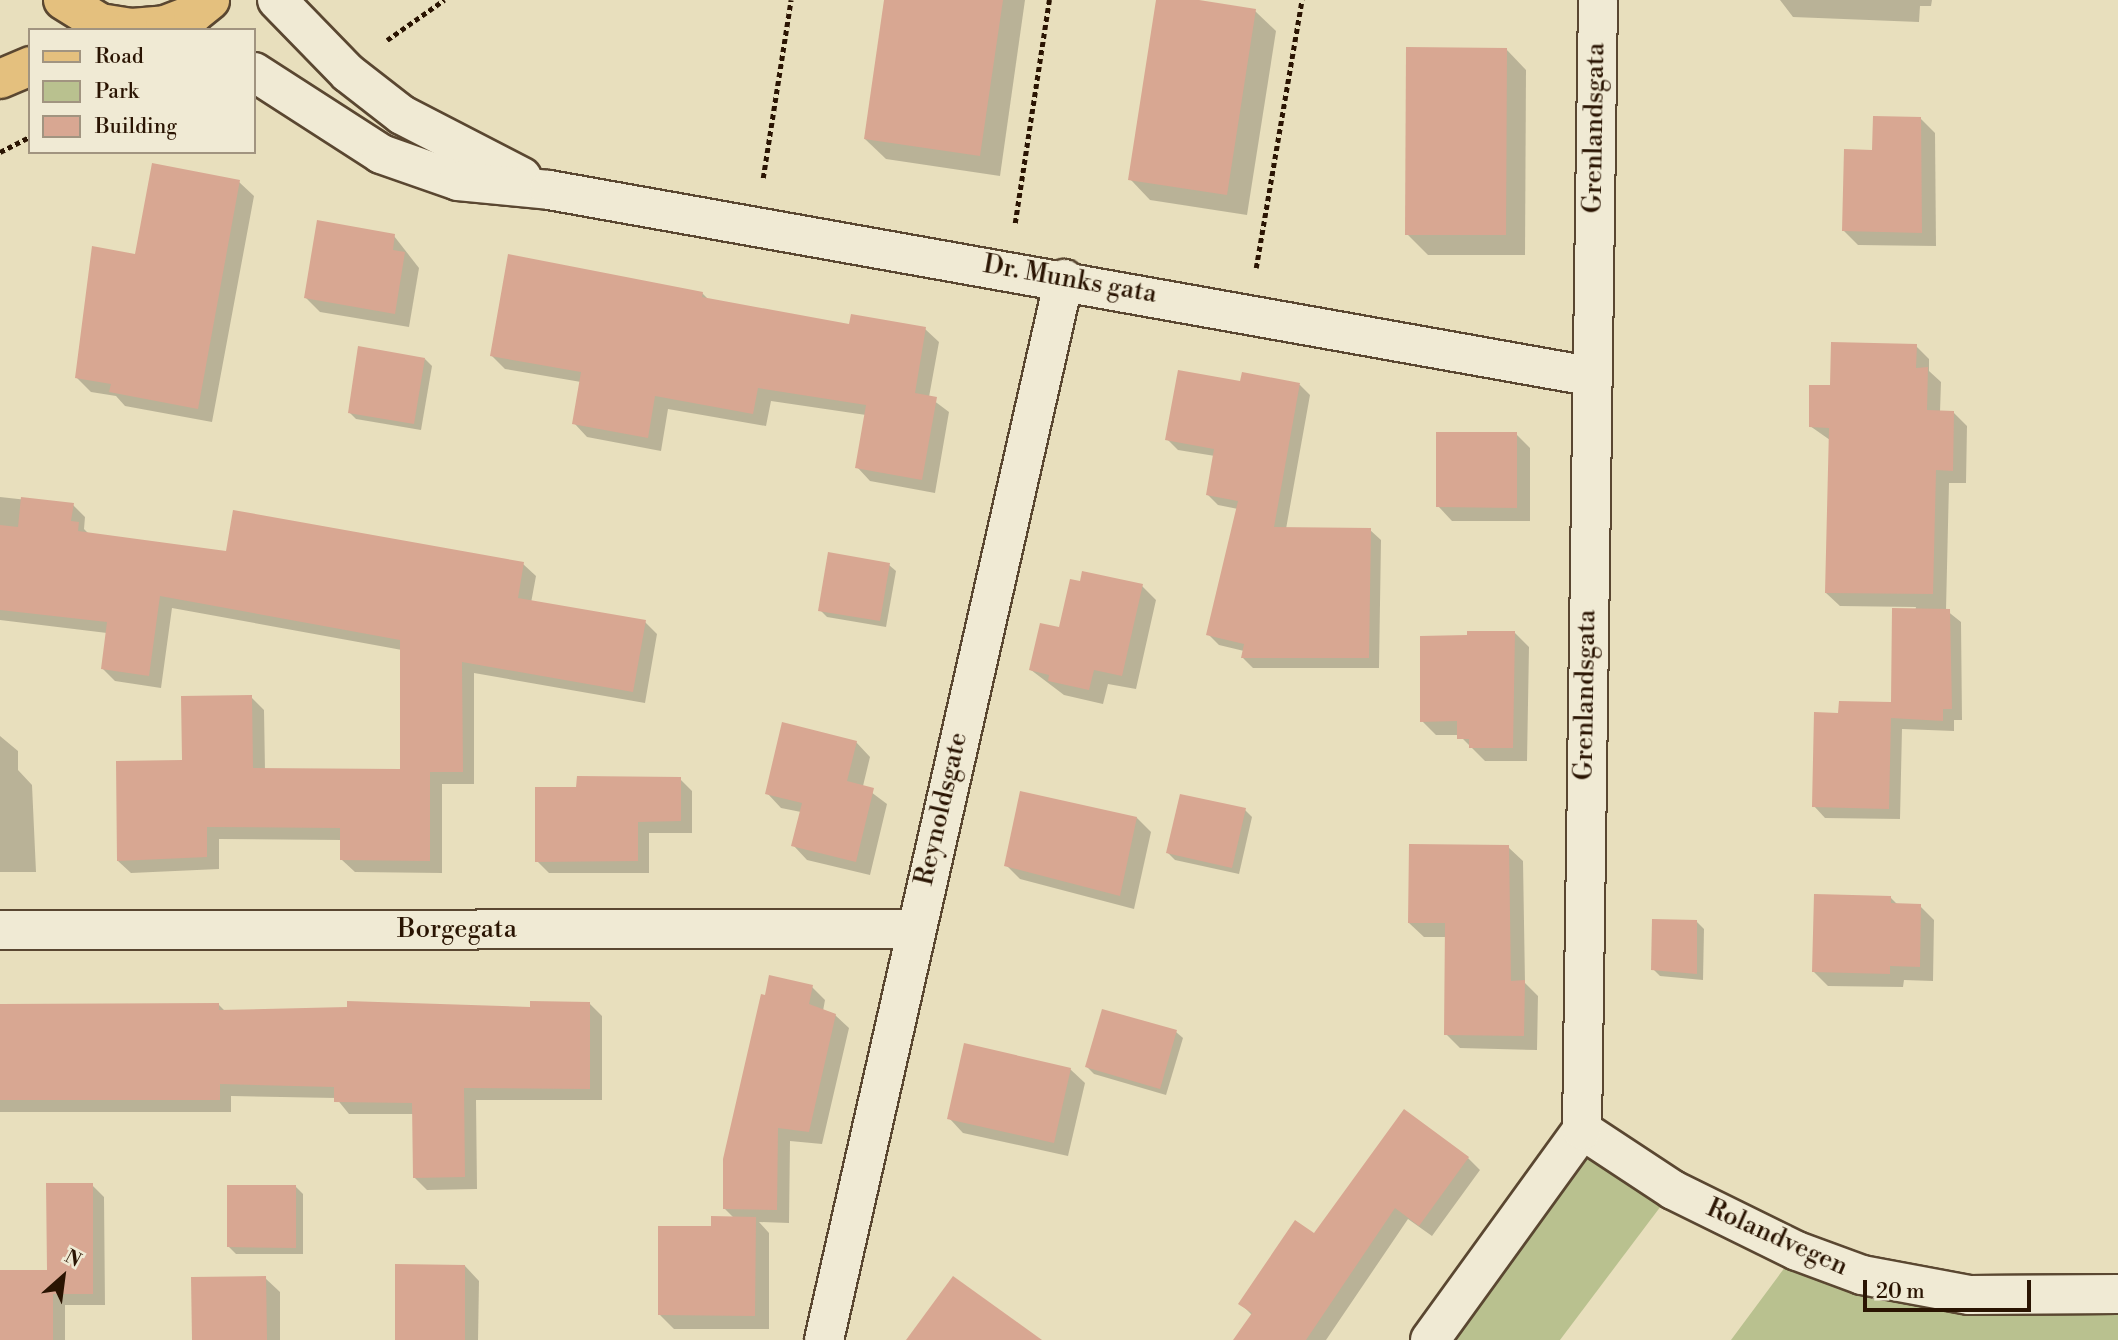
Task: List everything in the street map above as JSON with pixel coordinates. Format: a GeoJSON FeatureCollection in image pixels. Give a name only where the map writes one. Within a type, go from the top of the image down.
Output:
{"type":"FeatureCollection","features":[{"type":"Feature","properties":{"kind":"main road"},"geometry":{"type":"LineString","coordinates":[[63,0],[100,23],[151,28],[193,14],[210,0]]}},
{"type":"Feature","properties":{"kind":"main road"},"geometry":{"type":"LineString","coordinates":[[0,79],[28,67]]}},
{"type":"Feature","properties":{"kind":"street"},"geometry":{"type":"LineString","coordinates":[[277,0],[348,73],[402,115],[468,153],[549,190]]}},
{"type":"Feature","properties":{"kind":"street","name":"Grenlandsgata"},"geometry":{"type":"LineString","coordinates":[[1582,1129],[1589,376],[1598,0]]}},
{"type":"Feature","properties":{"kind":"street"},"geometry":{"type":"LineString","coordinates":[[256,73],[381,154],[458,181],[549,190]]}},
{"type":"Feature","properties":{"kind":"street","name":"Dr. Munks gata"},"geometry":{"type":"LineString","coordinates":[[549,190],[1064,279],[1589,376]]}},
{"type":"Feature","properties":{"kind":"street","name":"Reynoldsgate"},"geometry":{"type":"LineString","coordinates":[[824,1340],[914,929],[1064,279]]}},
{"type":"Feature","properties":{"kind":"street","name":"Borgegata"},"geometry":{"type":"LineString","coordinates":[[0,930],[914,929]]}},
{"type":"Feature","properties":{"kind":"street"},"geometry":{"type":"LineString","coordinates":[[1430,1340],[1582,1129]]}},
{"type":"Feature","properties":{"kind":"street","name":"Rolandvegen"},"geometry":{"type":"LineString","coordinates":[[1582,1129],[1673,1190],[1797,1251],[1862,1275],[1969,1295],[2118,1294]]}},
{"type":"Feature","properties":{"kind":"path"},"geometry":{"type":"LineString","coordinates":[[383,44],[444,0]]}},
{"type":"Feature","properties":{"kind":"path"},"geometry":{"type":"LineString","coordinates":[[760,192],[791,0]]}},
{"type":"Feature","properties":{"kind":"path"},"geometry":{"type":"LineString","coordinates":[[1007,269],[1049,0]]}},
{"type":"Feature","properties":{"kind":"path"},"geometry":{"type":"LineString","coordinates":[[1248,314],[1302,0]]}},
{"type":"Feature","properties":{"kind":"path"},"geometry":{"type":"LineString","coordinates":[[0,152],[28,138]]}},
{"type":"Feature","properties":{"kind":"green space"},"geometry":{"type":"Polygon","coordinates":[[[1582,1130],[1673,1190],[1560,1340],[1430,1340],[1582,1130]]]}},
{"type":"Feature","properties":{"kind":"green space"},"geometry":{"type":"Polygon","coordinates":[[[1797,1251],[1969,1295],[2118,1294],[2118,1340],[1731,1340],[1797,1251]]]}},
{"type":"Feature","properties":{"kind":"building"},"geometry":{"type":"Polygon","coordinates":[[[884,0],[1003,0],[980,156],[864,139],[884,0]]]}},
{"type":"Feature","properties":{"kind":"building"},"geometry":{"type":"Polygon","coordinates":[[[1156,0],[1199,0],[1256,9],[1227,195],[1128,180],[1156,0]]]}},
{"type":"Feature","properties":{"kind":"building"},"geometry":{"type":"Polygon","coordinates":[[[1406,47],[1507,48],[1506,235],[1405,235],[1406,47]]]}},
{"type":"Feature","properties":{"kind":"building"},"geometry":{"type":"Polygon","coordinates":[[[1873,116],[1921,117],[1922,233],[1842,231],[1844,149],[1872,150],[1873,116]]]}},
{"type":"Feature","properties":{"kind":"building"},"geometry":{"type":"Polygon","coordinates":[[[152,163],[240,180],[198,409],[109,392],[111,384],[75,378],[92,246],[135,254],[152,163]]]}},
{"type":"Feature","properties":{"kind":"building"},"geometry":{"type":"Polygon","coordinates":[[[317,220],[395,234],[393,250],[405,252],[395,314],[304,298],[317,220]]]}},
{"type":"Feature","properties":{"kind":"building"},"geometry":{"type":"Polygon","coordinates":[[[508,254],[703,292],[702,297],[849,324],[851,314],[926,327],[915,393],[937,397],[922,480],[855,468],[866,405],[758,388],[753,414],[655,396],[648,438],[572,424],[581,372],[490,356],[508,254]]]}},
{"type":"Feature","properties":{"kind":"building"},"geometry":{"type":"Polygon","coordinates":[[[1831,342],[1917,344],[1916,368],[1928,367],[1927,410],[1954,411],[1953,471],[1936,470],[1933,594],[1825,593],[1829,428],[1809,427],[1809,385],[1830,385],[1831,342]]]}},
{"type":"Feature","properties":{"kind":"building"},"geometry":{"type":"Polygon","coordinates":[[[358,346],[425,358],[414,424],[348,413],[358,346]]]}},
{"type":"Feature","properties":{"kind":"building"},"geometry":{"type":"Polygon","coordinates":[[[1178,370],[1240,381],[1242,372],[1300,383],[1274,527],[1371,528],[1369,658],[1241,658],[1244,644],[1206,635],[1238,501],[1206,495],[1214,449],[1165,440],[1178,370]]]}},
{"type":"Feature","properties":{"kind":"building"},"geometry":{"type":"Polygon","coordinates":[[[1436,432],[1517,432],[1517,508],[1436,507],[1436,432]]]}},
{"type":"Feature","properties":{"kind":"building"},"geometry":{"type":"Polygon","coordinates":[[[21,497],[74,503],[71,521],[79,522],[78,531],[226,551],[233,510],[524,562],[518,598],[646,620],[633,692],[462,662],[463,772],[430,772],[430,861],[340,860],[340,828],[207,827],[207,857],[117,861],[116,761],[182,760],[181,696],[252,695],[253,768],[400,769],[400,640],[160,596],[149,676],[101,669],[107,622],[0,610],[0,525],[18,527],[21,497]]]}},
{"type":"Feature","properties":{"kind":"building"},"geometry":{"type":"Polygon","coordinates":[[[828,552],[890,563],[880,621],[818,611],[828,552]]]}},
{"type":"Feature","properties":{"kind":"building"},"geometry":{"type":"Polygon","coordinates":[[[1082,571],[1143,584],[1122,676],[1094,670],[1089,690],[1048,681],[1049,675],[1029,670],[1040,623],[1059,627],[1070,579],[1080,581],[1082,571]]]}},
{"type":"Feature","properties":{"kind":"building"},"geometry":{"type":"Polygon","coordinates":[[[1892,608],[1950,609],[1952,709],[1943,709],[1943,721],[1891,718],[1889,809],[1812,807],[1814,712],[1838,713],[1839,701],[1891,702],[1892,608]]]}},
{"type":"Feature","properties":{"kind":"building"},"geometry":{"type":"Polygon","coordinates":[[[1467,631],[1515,631],[1513,748],[1469,748],[1469,739],[1457,739],[1457,721],[1420,722],[1420,636],[1467,635],[1467,631]]]}},
{"type":"Feature","properties":{"kind":"building"},"geometry":{"type":"Polygon","coordinates":[[[782,722],[857,741],[847,781],[874,788],[856,862],[791,846],[802,803],[765,794],[782,722]]]}},
{"type":"Feature","properties":{"kind":"building"},"geometry":{"type":"Polygon","coordinates":[[[577,776],[681,777],[681,821],[638,822],[638,861],[535,862],[535,787],[576,787],[577,776]]]}},
{"type":"Feature","properties":{"kind":"building"},"geometry":{"type":"Polygon","coordinates":[[[1020,791],[1137,817],[1120,896],[1004,866],[1020,791]]]}},
{"type":"Feature","properties":{"kind":"building"},"geometry":{"type":"Polygon","coordinates":[[[1180,794],[1246,808],[1232,868],[1166,853],[1180,794]]]}},
{"type":"Feature","properties":{"kind":"building"},"geometry":{"type":"Polygon","coordinates":[[[1409,844],[1509,845],[1511,981],[1525,980],[1524,1036],[1444,1035],[1445,923],[1408,923],[1409,844]]]}},
{"type":"Feature","properties":{"kind":"building"},"geometry":{"type":"Polygon","coordinates":[[[1814,894],[1891,896],[1891,903],[1921,904],[1920,967],[1890,966],[1890,974],[1812,972],[1814,894]]]}},
{"type":"Feature","properties":{"kind":"building"},"geometry":{"type":"Polygon","coordinates":[[[1652,919],[1697,920],[1697,974],[1651,970],[1652,919]]]}},
{"type":"Feature","properties":{"kind":"building"},"geometry":{"type":"Polygon","coordinates":[[[769,975],[813,985],[809,1004],[836,1014],[809,1132],[778,1128],[777,1210],[723,1209],[723,1159],[761,994],[765,995],[769,975]]]}},
{"type":"Feature","properties":{"kind":"building"},"geometry":{"type":"Polygon","coordinates":[[[347,1001],[530,1007],[530,1001],[590,1002],[590,1089],[464,1088],[465,1177],[413,1178],[412,1103],[334,1102],[334,1087],[220,1084],[220,1100],[0,1100],[0,1004],[219,1003],[219,1010],[347,1007],[347,1001]]]}},
{"type":"Feature","properties":{"kind":"building"},"geometry":{"type":"Polygon","coordinates":[[[1102,1009],[1177,1030],[1160,1089],[1085,1067],[1102,1009]]]}},
{"type":"Feature","properties":{"kind":"building"},"geometry":{"type":"Polygon","coordinates":[[[964,1043],[1071,1068],[1054,1143],[947,1119],[964,1043]]]}},
{"type":"Feature","properties":{"kind":"building"},"geometry":{"type":"Polygon","coordinates":[[[1404,1109],[1469,1157],[1419,1226],[1395,1208],[1306,1340],[1233,1340],[1252,1313],[1238,1304],[1295,1220],[1314,1233],[1404,1109]]]}},
{"type":"Feature","properties":{"kind":"building"},"geometry":{"type":"Polygon","coordinates":[[[46,1183],[93,1183],[93,1294],[53,1294],[53,1340],[0,1340],[0,1270],[47,1270],[46,1183]]]}},
{"type":"Feature","properties":{"kind":"building"},"geometry":{"type":"Polygon","coordinates":[[[227,1185],[296,1185],[296,1248],[227,1247],[227,1185]]]}},
{"type":"Feature","properties":{"kind":"building"},"geometry":{"type":"Polygon","coordinates":[[[711,1216],[756,1217],[755,1316],[658,1315],[658,1226],[711,1226],[711,1216]]]}},
{"type":"Feature","properties":{"kind":"building"},"geometry":{"type":"Polygon","coordinates":[[[395,1264],[465,1265],[465,1340],[395,1340],[395,1264]]]}},
{"type":"Feature","properties":{"kind":"building"},"geometry":{"type":"Polygon","coordinates":[[[266,1276],[267,1340],[192,1340],[191,1277],[266,1276]]]}},
{"type":"Feature","properties":{"kind":"building"},"geometry":{"type":"Polygon","coordinates":[[[953,1276],[1042,1340],[906,1340],[953,1276]]]}}]}
